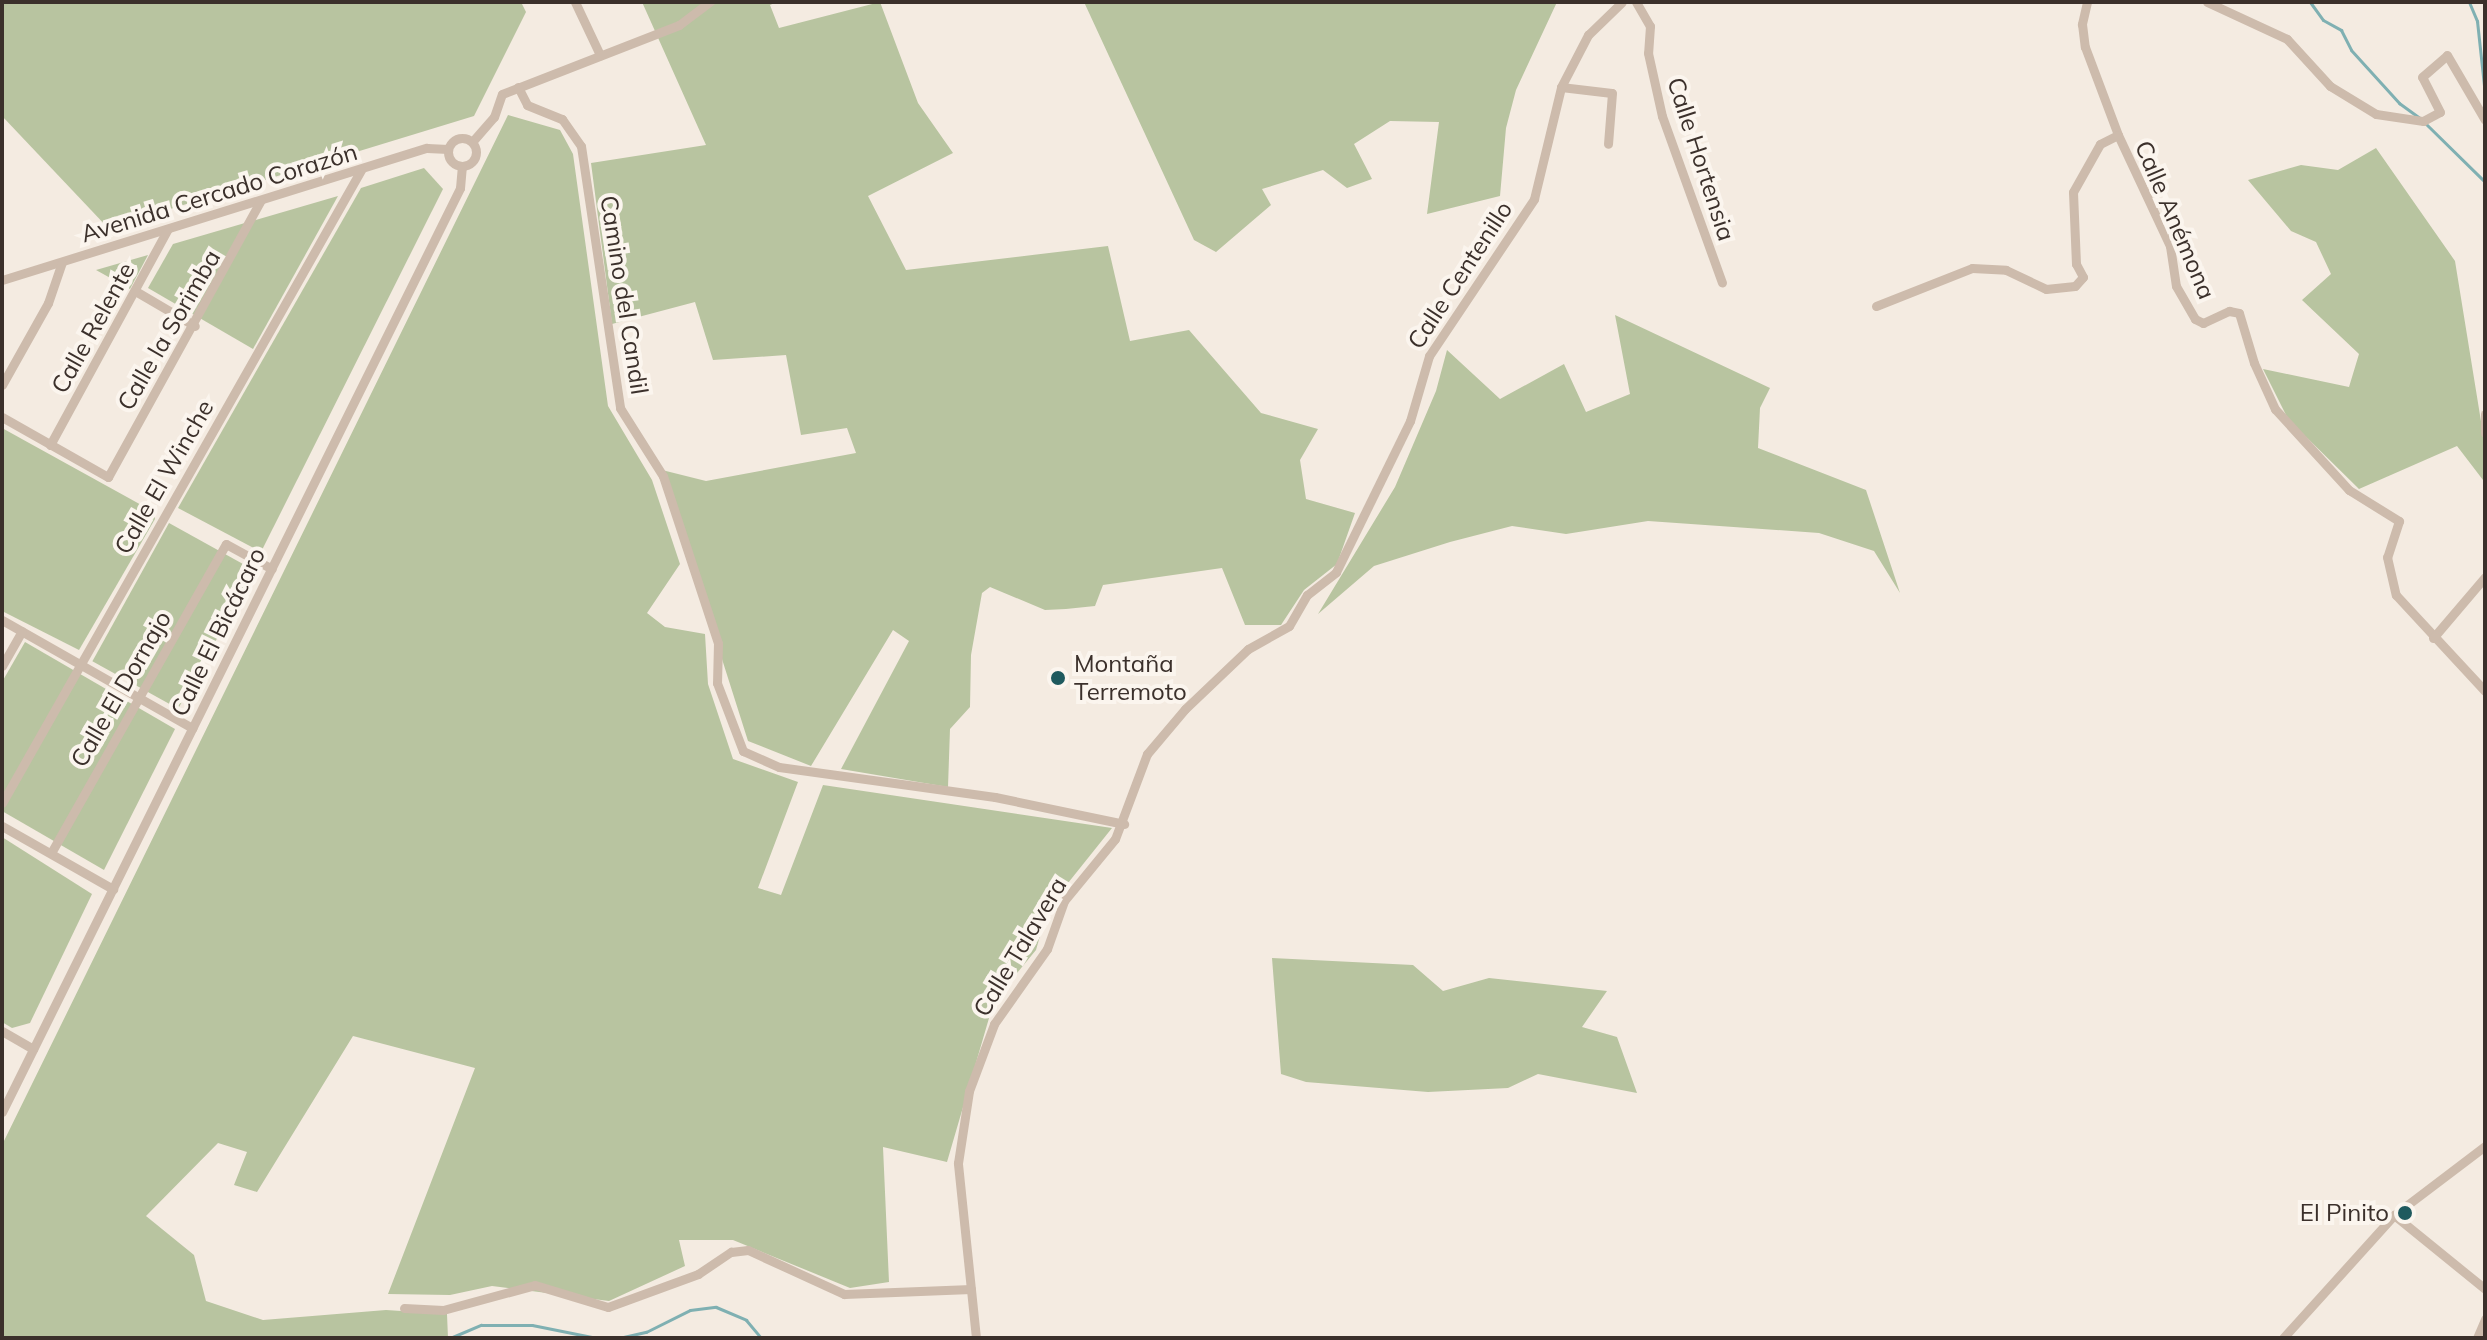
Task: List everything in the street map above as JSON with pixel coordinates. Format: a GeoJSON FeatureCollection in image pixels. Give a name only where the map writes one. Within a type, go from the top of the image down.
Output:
{"type":"FeatureCollection","features":[{"type":"Feature","properties":{"kind":"street"},"geometry":{"type":"LineString","coordinates":[[575,2],[600,55]]}},
{"type":"Feature","properties":{"kind":"street"},"geometry":{"type":"LineString","coordinates":[[472,142],[494,117],[502,94],[679,25],[710,2]]}},
{"type":"Feature","properties":{"kind":"street","name":"Calle Centenillo"},"geometry":{"type":"LineString","coordinates":[[1124,824],[1139,769],[1185,709],[1248,649],[1289,626],[1307,595],[1336,572],[1410,421],[1429,356],[1534,199],[1561,87],[1588,35],[1622,2]]}},
{"type":"Feature","properties":{"kind":"street","name":"Calle Hortensia"},"geometry":{"type":"LineString","coordinates":[[1636,2],[1650,26],[1648,53],[1662,116],[1722,283]]}},
{"type":"Feature","properties":{"kind":"street"},"geometry":{"type":"LineString","coordinates":[[1876,306],[1972,268],[2006,270],[2046,289],[2075,286],[2083,277],[2076,264],[2073,192],[2100,144],[2118,135],[2085,47],[2082,24],[2087,2]]}},
{"type":"Feature","properties":{"kind":"street"},"geometry":{"type":"LineString","coordinates":[[2207,2],[2287,39],[2330,86],[2376,114],[2423,121],[2440,112],[2422,77],[2447,55],[2485,120]]}},
{"type":"Feature","properties":{"kind":"street","name":"Camino del Candil"},"geometry":{"type":"LineString","coordinates":[[518,87],[527,105],[562,119],[581,146],[620,408],[663,476],[718,643],[717,683],[743,751],[779,767],[995,797],[1124,824]]}},
{"type":"Feature","properties":{"kind":"street"},"geometry":{"type":"LineString","coordinates":[[1561,87],[1612,93],[1608,144]]}},
{"type":"Feature","properties":{"kind":"street","name":"Calle Anémona"},"geometry":{"type":"LineString","coordinates":[[2118,135],[2170,246],[2176,286],[2195,319],[2203,323],[2229,311],[2239,313],[2254,363],[2275,409],[2349,490],[2399,521],[2387,569],[2396,595],[2485,691]]}},
{"type":"Feature","properties":{"kind":"street"},"geometry":{"type":"LineString","coordinates":[[457,139],[472,142],[476,156],[462,167],[449,158],[448,149],[457,139]]}},
{"type":"Feature","properties":{"kind":"street","name":"Avenida Cercado Corazón"},"geometry":{"type":"LineString","coordinates":[[2,280],[427,148],[448,149]]}},
{"type":"Feature","properties":{"kind":"street","name":"Calle El Bicácaro"},"geometry":{"type":"LineString","coordinates":[[2,1112],[460,188],[462,167]]}},
{"type":"Feature","properties":{"kind":"street","name":"Calle El Winche"},"geometry":{"type":"LineString","coordinates":[[2,803],[361,170]]}},
{"type":"Feature","properties":{"kind":"street","name":"Calle la Sorimba"},"geometry":{"type":"LineString","coordinates":[[50,445],[108,477],[195,326],[261,200]]}},
{"type":"Feature","properties":{"kind":"street","name":"Calle Relente"},"geometry":{"type":"LineString","coordinates":[[50,445],[137,292],[167,230]]}},
{"type":"Feature","properties":{"kind":"street"},"geometry":{"type":"LineString","coordinates":[[2,385],[48,303],[62,262]]}},
{"type":"Feature","properties":{"kind":"street"},"geometry":{"type":"LineString","coordinates":[[137,292],[195,326]]}},
{"type":"Feature","properties":{"kind":"street"},"geometry":{"type":"LineString","coordinates":[[2485,414],[2485,433]]}},
{"type":"Feature","properties":{"kind":"street"},"geometry":{"type":"LineString","coordinates":[[2,417],[50,445]]}},
{"type":"Feature","properties":{"kind":"street","name":"Calle El Dornajo"},"geometry":{"type":"LineString","coordinates":[[51,853],[226,544],[272,569]]}},
{"type":"Feature","properties":{"kind":"street"},"geometry":{"type":"LineString","coordinates":[[2433,638],[2485,577]]}},
{"type":"Feature","properties":{"kind":"street"},"geometry":{"type":"LineString","coordinates":[[2,620],[192,728]]}},
{"type":"Feature","properties":{"kind":"street"},"geometry":{"type":"LineString","coordinates":[[2,666],[22,631]]}},
{"type":"Feature","properties":{"kind":"street","name":"Calle Talavera"},"geometry":{"type":"LineString","coordinates":[[976,1338],[958,1163],[969,1091],[994,1024],[1047,949],[1064,901],[1124,824]]}},
{"type":"Feature","properties":{"kind":"street"},"geometry":{"type":"LineString","coordinates":[[2,826],[113,889]]}},
{"type":"Feature","properties":{"kind":"street"},"geometry":{"type":"LineString","coordinates":[[2,1031],[33,1049]]}},
{"type":"Feature","properties":{"kind":"street"},"geometry":{"type":"LineString","coordinates":[[2283,1338],[2394,1215],[2485,1146]]}},
{"type":"Feature","properties":{"kind":"street"},"geometry":{"type":"LineString","coordinates":[[2394,1215],[2485,1289]]}},
{"type":"Feature","properties":{"kind":"street"},"geometry":{"type":"LineString","coordinates":[[404,1308],[443,1310],[535,1285],[608,1307],[698,1274],[731,1252],[748,1250],[844,1294],[971,1289]]}},
{"type":"Feature","properties":{"kind":"street"},"geometry":{"type":"LineString","coordinates":[[2477,1338],[2485,1319]]}},
{"type":"Feature","properties":{"kind":"green space"},"geometry":{"type":"Polygon","coordinates":[[[2,2],[521,2],[526,12],[474,116],[108,228],[2,116],[2,2]]]}},
{"type":"Feature","properties":{"kind":"green space"},"geometry":{"type":"Polygon","coordinates":[[[642,2],[777,2],[770,5],[779,28],[880,2],[918,103],[953,153],[868,196],[906,270],[1108,246],[1130,341],[1189,330],[1261,413],[1318,429],[1300,460],[1306,499],[1355,513],[1337,564],[1304,590],[1281,625],[1245,625],[1222,568],[1103,585],[1095,606],[1066,609],[1045,610],[990,587],[982,593],[971,655],[970,707],[950,729],[948,787],[841,769],[909,641],[893,630],[811,766],[748,741],[662,470],[706,481],[856,453],[847,428],[801,435],[786,355],[713,360],[695,302],[612,324],[591,163],[706,145],[642,2]]]}},
{"type":"Feature","properties":{"kind":"green space"},"geometry":{"type":"Polygon","coordinates":[[[1084,2],[1557,2],[1516,90],[1506,128],[1500,196],[1427,214],[1439,122],[1390,121],[1354,144],[1372,179],[1347,188],[1323,170],[1262,189],[1271,205],[1216,252],[1194,240],[1084,2]]]}},
{"type":"Feature","properties":{"kind":"green space"},"geometry":{"type":"Polygon","coordinates":[[[508,115],[560,130],[573,154],[608,406],[652,480],[680,564],[647,613],[665,627],[705,634],[708,684],[733,759],[798,782],[758,888],[781,895],[823,785],[1112,828],[1048,908],[1036,950],[994,1001],[947,1162],[883,1147],[889,1282],[850,1288],[733,1240],[679,1240],[685,1266],[609,1301],[492,1286],[450,1295],[388,1294],[475,1068],[353,1036],[257,1192],[234,1185],[247,1152],[218,1143],[146,1216],[194,1255],[206,1301],[263,1320],[386,1310],[447,1314],[448,1338],[2,1338],[2,1145],[508,115]]]}},
{"type":"Feature","properties":{"kind":"green space"},"geometry":{"type":"Polygon","coordinates":[[[2376,148],[2455,261],[2485,446],[2483,480],[2457,446],[2359,489],[2288,419],[2263,369],[2349,387],[2359,354],[2302,300],[2331,274],[2316,242],[2291,231],[2248,180],[2301,165],[2338,170],[2376,148]]]}},
{"type":"Feature","properties":{"kind":"green space"},"geometry":{"type":"Polygon","coordinates":[[[424,168],[443,189],[261,552],[178,508],[361,188],[424,168]]]}},
{"type":"Feature","properties":{"kind":"green space"},"geometry":{"type":"Polygon","coordinates":[[[338,196],[253,349],[148,288],[173,244],[338,196]]]}},
{"type":"Feature","properties":{"kind":"green space"},"geometry":{"type":"Polygon","coordinates":[[[148,255],[130,289],[96,270],[148,255]]]}},
{"type":"Feature","properties":{"kind":"green space"},"geometry":{"type":"Polygon","coordinates":[[[1615,315],[1770,388],[1760,408],[1758,448],[1866,490],[1900,593],[1874,551],[1819,533],[1648,521],[1566,534],[1512,526],[1450,542],[1374,566],[1318,614],[1395,487],[1436,391],[1447,350],[1500,399],[1564,364],[1586,412],[1630,394],[1615,315]]]}},
{"type":"Feature","properties":{"kind":"green space"},"geometry":{"type":"Polygon","coordinates":[[[2,428],[154,512],[155,519],[79,650],[2,611],[2,428]]]}},
{"type":"Feature","properties":{"kind":"green space"},"geometry":{"type":"Polygon","coordinates":[[[169,523],[255,571],[178,709],[92,661],[169,523]]]}},
{"type":"Feature","properties":{"kind":"green space"},"geometry":{"type":"Polygon","coordinates":[[[25,642],[175,729],[104,870],[2,811],[2,682],[25,642]]]}},
{"type":"Feature","properties":{"kind":"green space"},"geometry":{"type":"Polygon","coordinates":[[[2,837],[92,894],[30,1023],[12,1028],[2,1022],[2,837]]]}},
{"type":"Feature","properties":{"kind":"green space"},"geometry":{"type":"Polygon","coordinates":[[[1272,958],[1413,965],[1443,991],[1489,978],[1607,991],[1582,1027],[1617,1037],[1637,1093],[1538,1074],[1508,1088],[1428,1092],[1306,1082],[1281,1074],[1272,958]]]}},
{"type":"Feature","properties":{"kind":"waterway"},"geometry":{"type":"LineString","coordinates":[[2310,2],[2323,20],[2341,30],[2351,50],[2399,103],[2420,118]]}},
{"type":"Feature","properties":{"kind":"waterway"},"geometry":{"type":"LineString","coordinates":[[2469,2],[2477,21],[2485,95]]}},
{"type":"Feature","properties":{"kind":"waterway"},"geometry":{"type":"LineString","coordinates":[[2425,123],[2485,182]]}},
{"type":"Feature","properties":{"kind":"waterway"},"geometry":{"type":"LineString","coordinates":[[619,1338],[646,1332],[690,1310],[716,1307],[746,1320],[761,1338]]}},
{"type":"Feature","properties":{"kind":"waterway"},"geometry":{"type":"LineString","coordinates":[[450,1338],[481,1325],[532,1325],[597,1338]]}},
{"type":"Feature","properties":{"kind":"waterway"},"geometry":{"type":"LineString","coordinates":[[152,1338],[179,1338]]}},
{"type":"Feature","properties":{"kind":"place","name":"Montaña Terremoto"},"geometry":{"type":"Point","coordinates":[1058,678]}},
{"type":"Feature","properties":{"kind":"place","name":"El Pinito"},"geometry":{"type":"Point","coordinates":[2405,1213]}}]}
